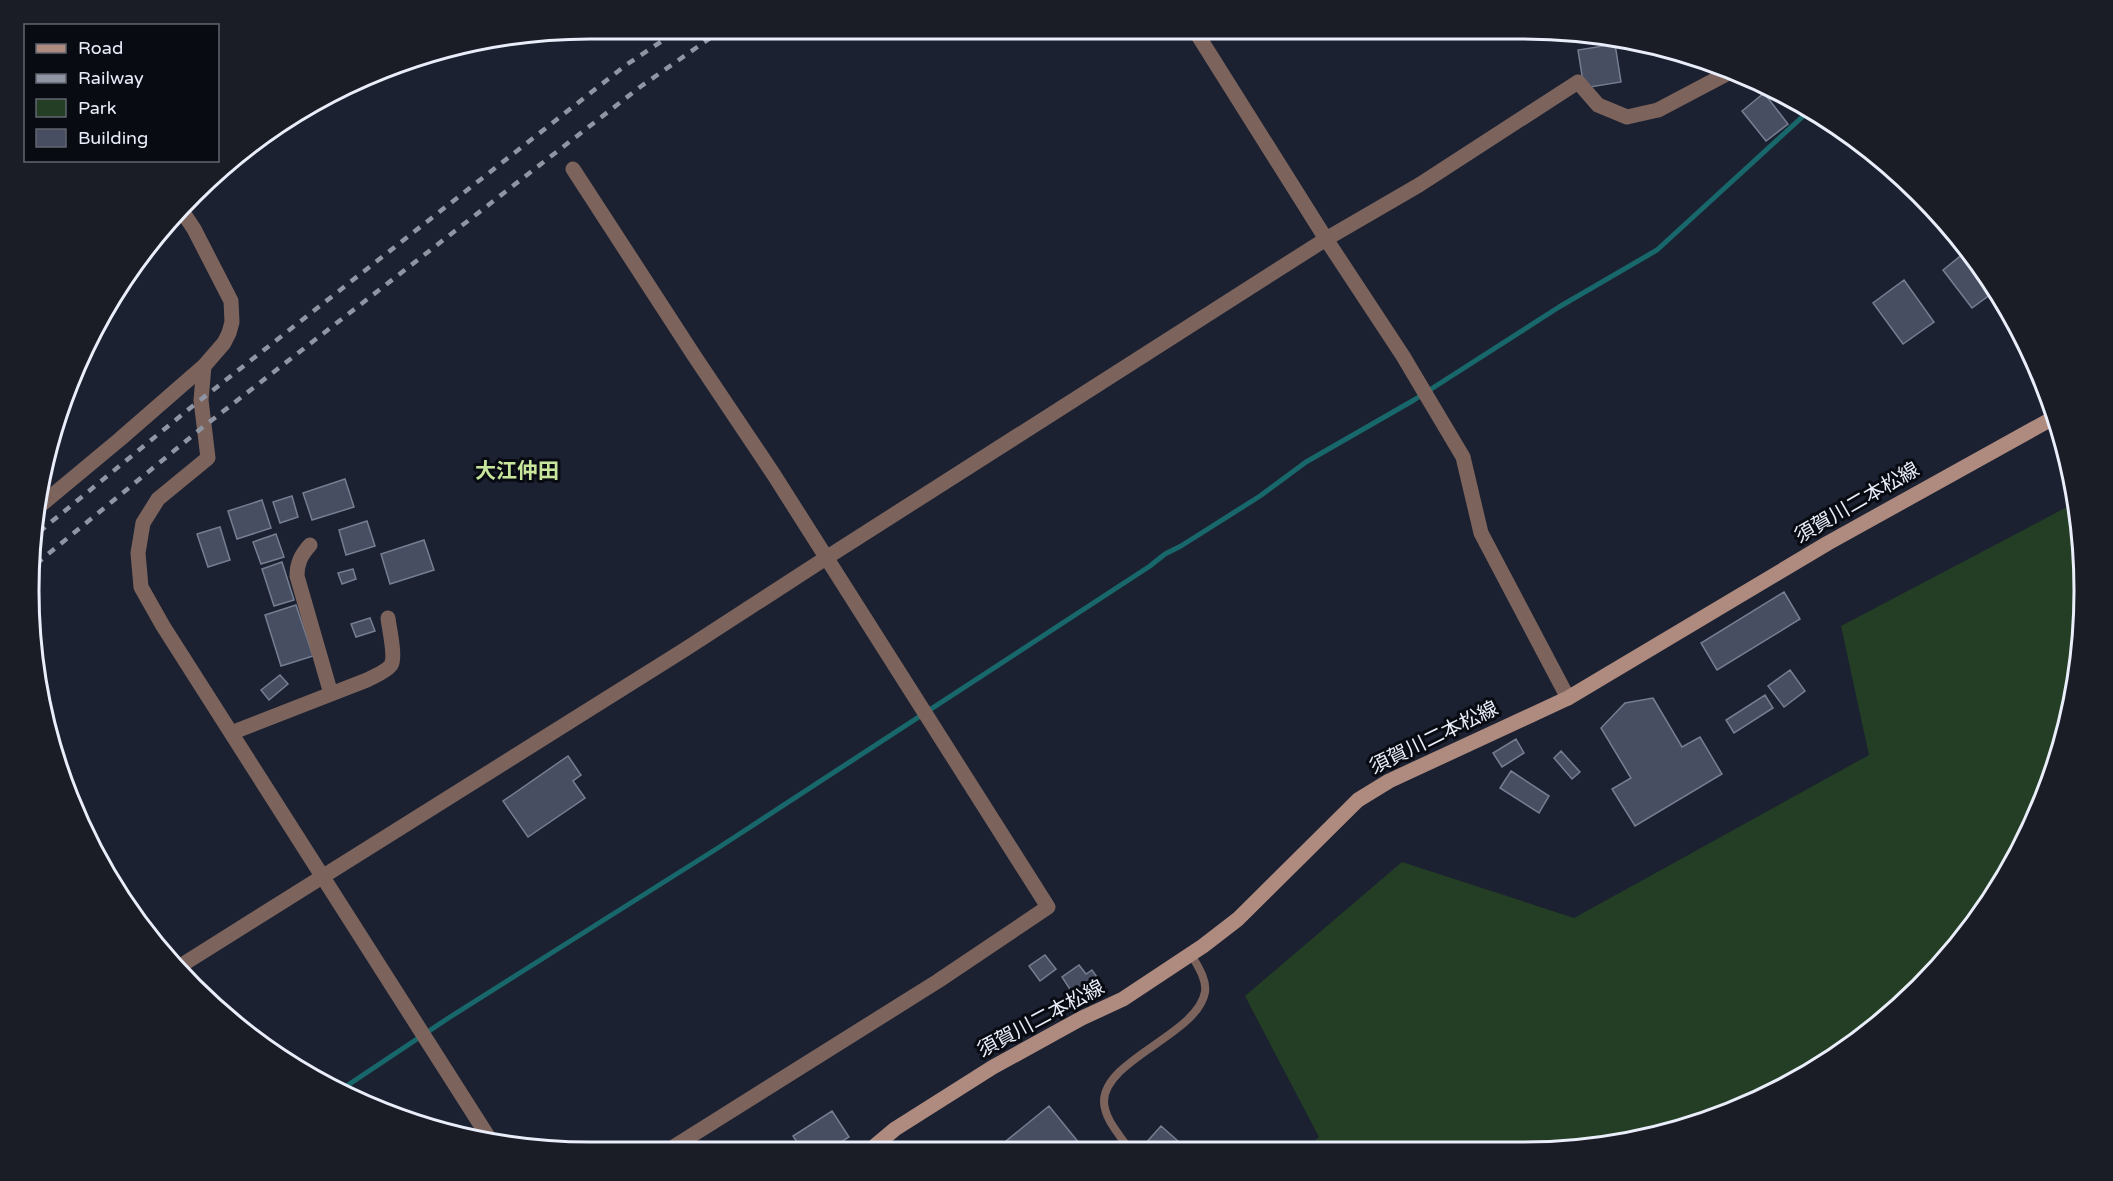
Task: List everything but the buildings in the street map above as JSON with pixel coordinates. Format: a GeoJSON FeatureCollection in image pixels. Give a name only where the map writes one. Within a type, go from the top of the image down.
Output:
{"type":"FeatureCollection","features":[{"type":"Feature","properties":{"kind":"main road","name":"須賀川二本松線"},"geometry":{"type":"LineString","coordinates":[[880,1142],[895,1129],[993,1067],[1082,1018],[1123,999],[1191,954],[1238,919],[1358,800],[1406,772],[1568,698],[1828,543],[2047,421]]}},
{"type":"Feature","properties":{"kind":"street"},"geometry":{"type":"LineString","coordinates":[[1200,39],[1463,457],[1481,533],[1568,698]]}},
{"type":"Feature","properties":{"kind":"street"},"geometry":{"type":"LineString","coordinates":[[185,963],[674,656],[1326,239],[1419,185],[1578,82],[1598,105],[1627,117],[1658,110],[1722,76]]}},
{"type":"Feature","properties":{"kind":"street"},"geometry":{"type":"LineString","coordinates":[[573,168],[774,475],[1048,907],[938,981],[681,1142]]}},
{"type":"Feature","properties":{"kind":"street"},"geometry":{"type":"LineString","coordinates":[[47,500],[204,366],[225,343],[232,322],[231,301],[186,217]]}},
{"type":"Feature","properties":{"kind":"street"},"geometry":{"type":"LineString","coordinates":[[204,366],[201,400],[208,458],[158,499],[143,523],[138,553],[141,586],[163,626],[485,1131]]}},
{"type":"Feature","properties":{"kind":"street"},"geometry":{"type":"LineString","coordinates":[[310,545],[301,554],[297,576],[331,694]]}},
{"type":"Feature","properties":{"kind":"street"},"geometry":{"type":"LineString","coordinates":[[231,733],[366,680],[391,665],[393,657],[388,618]]}},
{"type":"Feature","properties":{"kind":"lane"},"geometry":{"type":"LineString","coordinates":[[1124,1142],[1108,1118],[1104,1100],[1113,1079],[1120,1070],[1148,1052],[1193,1014],[1200,1005],[1205,992],[1204,982],[1202,973],[1191,954]]}},
{"type":"Feature","properties":{"kind":"green space"},"geometry":{"type":"Polygon","coordinates":[[[2067,507],[2073,554],[2073,627],[2063,698],[2045,768],[2017,834],[1981,897],[1937,954],[1912,980],[1858,1028],[1798,1068],[1734,1100],[1665,1123],[1630,1131],[1559,1141],[1313,1142],[1319,1137],[1245,996],[1402,862],[1574,918],[1869,755],[1841,626],[2067,507]]]}},
{"type":"Feature","properties":{"kind":"waterway"},"geometry":{"type":"LineString","coordinates":[[348,1085],[450,1017],[721,846],[1165,554],[1260,496],[1306,462],[1414,400],[1559,307],[1657,250],[1803,116]]}},
{"type":"Feature","properties":{"kind":"railway"},"geometry":{"type":"LineString","coordinates":[[43,529],[189,409],[626,65],[665,39]]}},
{"type":"Feature","properties":{"kind":"railway"},"geometry":{"type":"LineString","coordinates":[[40,561],[203,427],[640,87],[709,39]]}},
{"type":"Feature","properties":{"kind":"district","name":"大江仲田"},"geometry":{"type":"Point","coordinates":[517,471]}}]}
